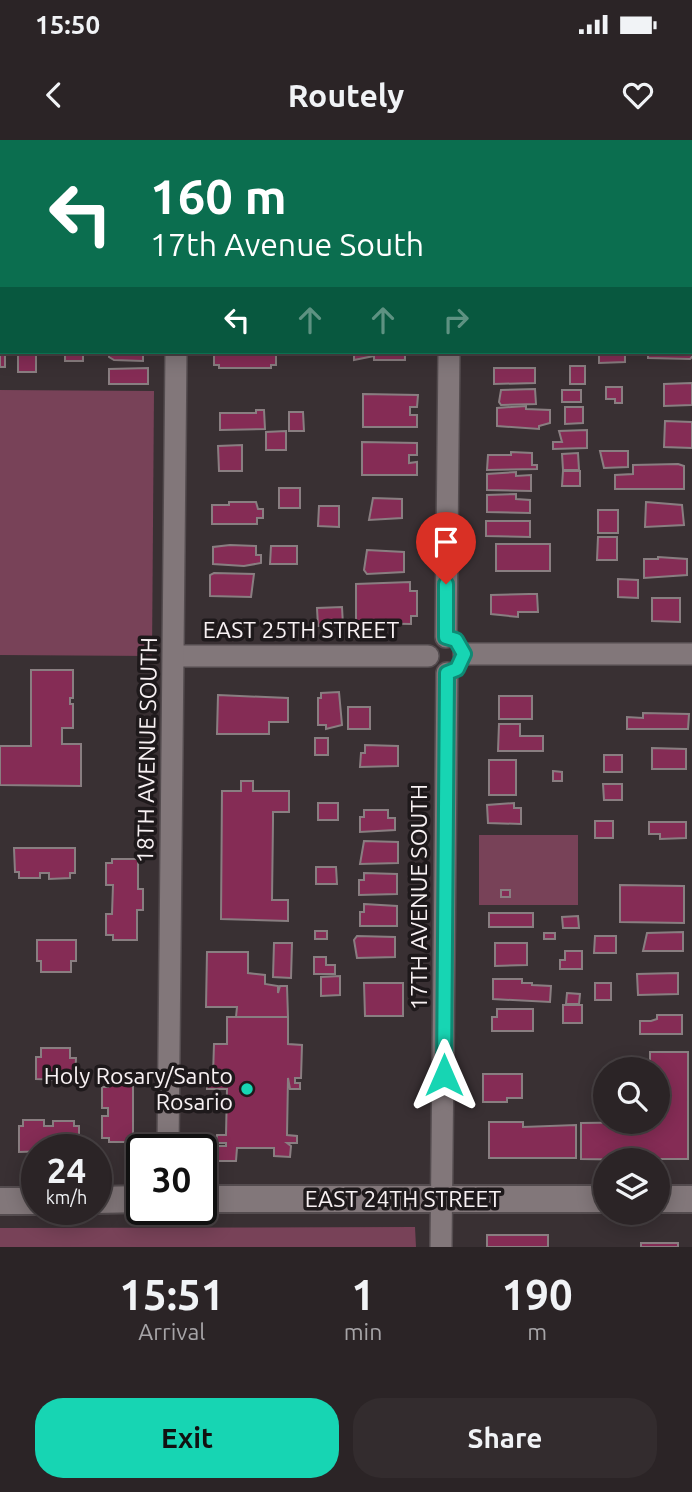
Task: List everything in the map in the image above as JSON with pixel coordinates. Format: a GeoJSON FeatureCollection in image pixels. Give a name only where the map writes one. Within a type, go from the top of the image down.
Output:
{"type":"FeatureCollection","features":[{"type":"Feature","properties":{"kind":"street","name":"18TH AVENUE SOUTH"},"geometry":{"type":"LineString","coordinates":[[168,1134],[176,354]]}},
{"type":"Feature","properties":{"kind":"street"},"geometry":{"type":"LineString","coordinates":[[446,637],[449,354]]}},
{"type":"Feature","properties":{"kind":"street"},"geometry":{"type":"LineString","coordinates":[[446,637],[456,640],[464,654],[457,669],[447,673],[432,666],[428,656],[435,640],[446,637]]}},
{"type":"Feature","properties":{"kind":"street"},"geometry":{"type":"LineString","coordinates":[[464,654],[692,654]]}},
{"type":"Feature","properties":{"kind":"street","name":"EAST 25TH STREET"},"geometry":{"type":"LineString","coordinates":[[175,656],[428,656]]}},
{"type":"Feature","properties":{"kind":"street","name":"17TH AVENUE SOUTH"},"geometry":{"type":"LineString","coordinates":[[442,1247],[447,673]]}},
{"type":"Feature","properties":{"kind":"street","name":"EAST 24TH STREET"},"geometry":{"type":"LineString","coordinates":[[217,1199],[593,1199]]}},
{"type":"Feature","properties":{"kind":"street"},"geometry":{"type":"LineString","coordinates":[[670,1199],[692,1199]]}},
{"type":"Feature","properties":{"kind":"street"},"geometry":{"type":"LineString","coordinates":[[0,1201],[21,1200]]}},
{"type":"Feature","properties":{"kind":"shaded area"},"geometry":{"type":"Polygon","coordinates":[[[0,390],[154,391],[152,656],[0,655],[0,390]]]}},
{"type":"Feature","properties":{"kind":"shaded area"},"geometry":{"type":"Polygon","coordinates":[[[479,835],[578,835],[578,905],[479,905],[479,835]]]}},
{"type":"Feature","properties":{"kind":"shaded area"},"geometry":{"type":"Polygon","coordinates":[[[415,1227],[416,1247],[0,1247],[0,1228],[415,1227]]]}},
{"type":"Feature","properties":{"kind":"building"},"geometry":{"type":"Polygon","coordinates":[[[0,354],[5,354],[5,367],[0,367],[0,354]]]}},
{"type":"Feature","properties":{"kind":"building"},"geometry":{"type":"Polygon","coordinates":[[[18,354],[36,354],[36,372],[18,372],[18,354]]]}},
{"type":"Feature","properties":{"kind":"building"},"geometry":{"type":"Polygon","coordinates":[[[65,354],[83,354],[83,361],[65,361],[65,354]]]}},
{"type":"Feature","properties":{"kind":"building"},"geometry":{"type":"Polygon","coordinates":[[[109,354],[143,354],[143,361],[114,360],[109,354]]]}},
{"type":"Feature","properties":{"kind":"building"},"geometry":{"type":"Polygon","coordinates":[[[214,354],[276,354],[276,365],[271,365],[271,368],[219,368],[219,365],[214,365],[214,354]]]}},
{"type":"Feature","properties":{"kind":"building"},"geometry":{"type":"Polygon","coordinates":[[[354,354],[405,354],[405,360],[374,360],[374,356],[354,360],[354,354]]]}},
{"type":"Feature","properties":{"kind":"building"},"geometry":{"type":"Polygon","coordinates":[[[599,354],[625,354],[625,362],[599,363],[599,354]]]}},
{"type":"Feature","properties":{"kind":"building"},"geometry":{"type":"Polygon","coordinates":[[[648,354],[692,354],[690,359],[648,358],[648,354]]]}},
{"type":"Feature","properties":{"kind":"building"},"geometry":{"type":"Polygon","coordinates":[[[570,366],[585,366],[585,384],[570,384],[570,366]]]}},
{"type":"Feature","properties":{"kind":"building"},"geometry":{"type":"Polygon","coordinates":[[[148,368],[148,384],[109,384],[109,369],[148,368]]]}},
{"type":"Feature","properties":{"kind":"building"},"geometry":{"type":"Polygon","coordinates":[[[494,368],[535,368],[535,383],[494,384],[494,368]]]}},
{"type":"Feature","properties":{"kind":"building"},"geometry":{"type":"Polygon","coordinates":[[[692,383],[692,405],[664,406],[664,384],[692,383]]]}},
{"type":"Feature","properties":{"kind":"building"},"geometry":{"type":"Polygon","coordinates":[[[606,387],[622,387],[622,403],[615,403],[615,399],[606,399],[606,387]]]}},
{"type":"Feature","properties":{"kind":"building"},"geometry":{"type":"Polygon","coordinates":[[[535,389],[536,404],[501,405],[499,402],[501,390],[535,389]]]}},
{"type":"Feature","properties":{"kind":"building"},"geometry":{"type":"Polygon","coordinates":[[[562,390],[581,390],[581,402],[562,402],[562,390]]]}},
{"type":"Feature","properties":{"kind":"building"},"geometry":{"type":"Polygon","coordinates":[[[363,394],[418,395],[417,407],[410,407],[410,415],[417,415],[417,427],[363,427],[363,394]]]}},
{"type":"Feature","properties":{"kind":"building"},"geometry":{"type":"Polygon","coordinates":[[[526,406],[526,409],[550,410],[550,423],[539,426],[539,429],[497,426],[497,408],[526,406]]]}},
{"type":"Feature","properties":{"kind":"building"},"geometry":{"type":"Polygon","coordinates":[[[565,407],[583,407],[583,423],[565,424],[565,407]]]}},
{"type":"Feature","properties":{"kind":"building"},"geometry":{"type":"Polygon","coordinates":[[[256,410],[264,410],[265,429],[220,430],[220,413],[256,413],[256,410]]]}},
{"type":"Feature","properties":{"kind":"building"},"geometry":{"type":"Polygon","coordinates":[[[289,412],[303,412],[304,431],[289,431],[289,412]]]}},
{"type":"Feature","properties":{"kind":"building"},"geometry":{"type":"Polygon","coordinates":[[[665,421],[692,422],[692,448],[664,447],[665,421]]]}},
{"type":"Feature","properties":{"kind":"building"},"geometry":{"type":"Polygon","coordinates":[[[587,430],[587,448],[553,449],[553,442],[562,442],[559,431],[587,430]]]}},
{"type":"Feature","properties":{"kind":"building"},"geometry":{"type":"Polygon","coordinates":[[[286,431],[286,450],[266,450],[266,432],[286,431]]]}},
{"type":"Feature","properties":{"kind":"building"},"geometry":{"type":"Polygon","coordinates":[[[362,442],[417,443],[417,455],[409,455],[409,463],[417,462],[417,475],[362,475],[362,442]]]}},
{"type":"Feature","properties":{"kind":"building"},"geometry":{"type":"Polygon","coordinates":[[[242,445],[242,471],[219,471],[218,446],[242,445]]]}},
{"type":"Feature","properties":{"kind":"building"},"geometry":{"type":"Polygon","coordinates":[[[600,451],[628,451],[628,467],[604,468],[600,451]]]}},
{"type":"Feature","properties":{"kind":"building"},"geometry":{"type":"Polygon","coordinates":[[[511,452],[532,453],[532,465],[537,465],[537,469],[487,470],[488,455],[511,455],[511,452]]]}},
{"type":"Feature","properties":{"kind":"building"},"geometry":{"type":"Polygon","coordinates":[[[578,453],[579,470],[563,470],[562,454],[578,453]]]}},
{"type":"Feature","properties":{"kind":"building"},"geometry":{"type":"Polygon","coordinates":[[[633,465],[684,466],[684,489],[615,489],[615,475],[633,474],[633,465]]]}},
{"type":"Feature","properties":{"kind":"building"},"geometry":{"type":"Polygon","coordinates":[[[563,471],[580,471],[580,486],[562,486],[563,471]]]}},
{"type":"Feature","properties":{"kind":"building"},"geometry":{"type":"Polygon","coordinates":[[[516,472],[516,476],[531,475],[531,491],[487,490],[487,474],[516,472]]]}},
{"type":"Feature","properties":{"kind":"building"},"geometry":{"type":"Polygon","coordinates":[[[279,488],[300,488],[300,508],[279,508],[279,488]]]}},
{"type":"Feature","properties":{"kind":"building"},"geometry":{"type":"Polygon","coordinates":[[[516,494],[516,499],[530,500],[530,513],[487,512],[487,495],[516,494]]]}},
{"type":"Feature","properties":{"kind":"building"},"geometry":{"type":"Polygon","coordinates":[[[373,498],[402,499],[402,518],[369,520],[373,498]]]}},
{"type":"Feature","properties":{"kind":"building"},"geometry":{"type":"Polygon","coordinates":[[[229,502],[256,502],[258,509],[263,509],[263,518],[257,518],[257,524],[212,524],[212,505],[229,505],[229,502]]]}},
{"type":"Feature","properties":{"kind":"building"},"geometry":{"type":"Polygon","coordinates":[[[646,502],[682,505],[684,525],[645,527],[646,502]]]}},
{"type":"Feature","properties":{"kind":"building"},"geometry":{"type":"Polygon","coordinates":[[[319,506],[339,506],[339,527],[318,526],[319,506]]]}},
{"type":"Feature","properties":{"kind":"building"},"geometry":{"type":"Polygon","coordinates":[[[598,510],[618,510],[618,533],[598,533],[598,510]]]}},
{"type":"Feature","properties":{"kind":"building"},"geometry":{"type":"Polygon","coordinates":[[[486,521],[530,521],[530,537],[486,536],[486,521]]]}},
{"type":"Feature","properties":{"kind":"building"},"geometry":{"type":"Polygon","coordinates":[[[598,537],[617,537],[617,560],[597,560],[598,537]]]}},
{"type":"Feature","properties":{"kind":"building"},"geometry":{"type":"Polygon","coordinates":[[[496,544],[550,544],[550,571],[496,571],[496,544]]]}},
{"type":"Feature","properties":{"kind":"building"},"geometry":{"type":"Polygon","coordinates":[[[256,546],[256,555],[261,555],[261,563],[244,566],[213,564],[213,547],[256,546]]]}},
{"type":"Feature","properties":{"kind":"building"},"geometry":{"type":"Polygon","coordinates":[[[271,546],[297,546],[297,564],[270,564],[271,546]]]}},
{"type":"Feature","properties":{"kind":"building"},"geometry":{"type":"Polygon","coordinates":[[[367,550],[404,552],[404,572],[367,574],[364,570],[367,550]]]}},
{"type":"Feature","properties":{"kind":"building"},"geometry":{"type":"Polygon","coordinates":[[[644,559],[687,559],[687,575],[644,578],[644,559]]]}},
{"type":"Feature","properties":{"kind":"building"},"geometry":{"type":"Polygon","coordinates":[[[254,574],[251,597],[210,596],[210,575],[254,574]]]}},
{"type":"Feature","properties":{"kind":"building"},"geometry":{"type":"Polygon","coordinates":[[[618,579],[638,580],[638,598],[618,597],[618,579]]]}},
{"type":"Feature","properties":{"kind":"building"},"geometry":{"type":"Polygon","coordinates":[[[410,582],[410,591],[417,591],[417,616],[411,616],[411,624],[356,623],[356,584],[410,582]]]}},
{"type":"Feature","properties":{"kind":"building"},"geometry":{"type":"Polygon","coordinates":[[[537,594],[538,612],[518,612],[518,617],[491,614],[491,595],[537,594]]]}},
{"type":"Feature","properties":{"kind":"building"},"geometry":{"type":"Polygon","coordinates":[[[652,598],[680,598],[680,622],[652,621],[652,598]]]}},
{"type":"Feature","properties":{"kind":"building"},"geometry":{"type":"Polygon","coordinates":[[[342,607],[343,625],[318,626],[317,608],[342,607]]]}},
{"type":"Feature","properties":{"kind":"building"},"geometry":{"type":"Polygon","coordinates":[[[31,670],[73,670],[73,698],[70,698],[70,704],[73,704],[73,728],[62,728],[62,744],[81,744],[81,786],[0,785],[0,746],[31,746],[31,670]]]}},
{"type":"Feature","properties":{"kind":"building"},"geometry":{"type":"Polygon","coordinates":[[[339,692],[342,725],[326,729],[326,725],[318,725],[318,698],[321,698],[321,693],[339,692]]]}},
{"type":"Feature","properties":{"kind":"building"},"geometry":{"type":"Polygon","coordinates":[[[218,695],[288,698],[288,722],[269,722],[269,734],[217,734],[218,695]]]}},
{"type":"Feature","properties":{"kind":"building"},"geometry":{"type":"Polygon","coordinates":[[[499,696],[532,696],[532,719],[499,719],[499,696]]]}},
{"type":"Feature","properties":{"kind":"building"},"geometry":{"type":"Polygon","coordinates":[[[348,707],[370,707],[370,729],[348,729],[348,707]]]}},
{"type":"Feature","properties":{"kind":"building"},"geometry":{"type":"Polygon","coordinates":[[[643,713],[689,714],[688,729],[627,729],[627,717],[643,718],[643,713]]]}},
{"type":"Feature","properties":{"kind":"building"},"geometry":{"type":"Polygon","coordinates":[[[499,724],[520,724],[520,736],[543,736],[543,751],[498,751],[499,724]]]}},
{"type":"Feature","properties":{"kind":"building"},"geometry":{"type":"Polygon","coordinates":[[[315,738],[328,738],[328,755],[315,755],[315,738]]]}},
{"type":"Feature","properties":{"kind":"building"},"geometry":{"type":"Polygon","coordinates":[[[365,745],[398,746],[398,766],[360,767],[361,753],[365,753],[365,745]]]}},
{"type":"Feature","properties":{"kind":"building"},"geometry":{"type":"Polygon","coordinates":[[[652,748],[686,749],[686,769],[652,769],[652,748]]]}},
{"type":"Feature","properties":{"kind":"building"},"geometry":{"type":"Polygon","coordinates":[[[604,755],[622,755],[622,772],[604,772],[604,755]]]}},
{"type":"Feature","properties":{"kind":"building"},"geometry":{"type":"Polygon","coordinates":[[[489,760],[516,760],[516,795],[489,795],[489,760]]]}},
{"type":"Feature","properties":{"kind":"building"},"geometry":{"type":"Polygon","coordinates":[[[553,771],[562,772],[562,781],[553,781],[553,771]]]}},
{"type":"Feature","properties":{"kind":"building"},"geometry":{"type":"Polygon","coordinates":[[[241,781],[253,781],[253,791],[289,791],[289,812],[273,812],[272,900],[288,900],[288,921],[221,919],[222,791],[241,791],[241,781]]]}},
{"type":"Feature","properties":{"kind":"building"},"geometry":{"type":"Polygon","coordinates":[[[603,784],[622,784],[622,800],[604,800],[603,784]]]}},
{"type":"Feature","properties":{"kind":"building"},"geometry":{"type":"Polygon","coordinates":[[[318,803],[338,803],[338,820],[318,820],[318,803]]]}},
{"type":"Feature","properties":{"kind":"building"},"geometry":{"type":"Polygon","coordinates":[[[514,803],[514,808],[521,808],[521,824],[488,823],[487,805],[514,803]]]}},
{"type":"Feature","properties":{"kind":"building"},"geometry":{"type":"Polygon","coordinates":[[[364,810],[388,810],[388,818],[395,818],[395,830],[360,832],[360,817],[364,817],[364,810]]]}},
{"type":"Feature","properties":{"kind":"building"},"geometry":{"type":"Polygon","coordinates":[[[595,821],[613,821],[613,838],[595,838],[595,821]]]}},
{"type":"Feature","properties":{"kind":"building"},"geometry":{"type":"Polygon","coordinates":[[[649,822],[686,822],[686,838],[660,839],[660,834],[649,834],[649,822]]]}},
{"type":"Feature","properties":{"kind":"building"},"geometry":{"type":"Polygon","coordinates":[[[364,841],[398,842],[398,863],[360,864],[364,841]]]}},
{"type":"Feature","properties":{"kind":"building"},"geometry":{"type":"Polygon","coordinates":[[[14,848],[75,848],[75,873],[70,873],[70,878],[49,879],[49,873],[40,873],[40,878],[19,878],[19,872],[15,872],[14,848]]]}},
{"type":"Feature","properties":{"kind":"building"},"geometry":{"type":"Polygon","coordinates":[[[112,859],[138,859],[138,889],[143,889],[143,910],[137,910],[137,940],[113,940],[113,935],[106,935],[106,914],[112,914],[113,885],[106,885],[106,863],[112,863],[112,859]]]}},
{"type":"Feature","properties":{"kind":"building"},"geometry":{"type":"Polygon","coordinates":[[[316,867],[336,867],[337,884],[316,884],[316,867]]]}},
{"type":"Feature","properties":{"kind":"building"},"geometry":{"type":"Polygon","coordinates":[[[364,873],[397,874],[397,894],[359,895],[359,880],[364,880],[364,873]]]}},
{"type":"Feature","properties":{"kind":"building"},"geometry":{"type":"Polygon","coordinates":[[[620,885],[684,886],[684,923],[620,922],[620,885]]]}},
{"type":"Feature","properties":{"kind":"building"},"geometry":{"type":"Polygon","coordinates":[[[501,890],[510,890],[510,897],[501,897],[501,890]]]}},
{"type":"Feature","properties":{"kind":"building"},"geometry":{"type":"Polygon","coordinates":[[[364,904],[397,906],[397,926],[360,926],[360,912],[364,912],[364,904]]]}},
{"type":"Feature","properties":{"kind":"building"},"geometry":{"type":"Polygon","coordinates":[[[489,913],[533,913],[533,927],[489,927],[489,913]]]}},
{"type":"Feature","properties":{"kind":"building"},"geometry":{"type":"Polygon","coordinates":[[[578,916],[579,928],[563,928],[562,917],[578,916]]]}},
{"type":"Feature","properties":{"kind":"building"},"geometry":{"type":"Polygon","coordinates":[[[315,931],[327,931],[327,939],[315,939],[315,931]]]}},
{"type":"Feature","properties":{"kind":"building"},"geometry":{"type":"Polygon","coordinates":[[[683,932],[683,951],[643,951],[647,933],[683,932]]]}},
{"type":"Feature","properties":{"kind":"building"},"geometry":{"type":"Polygon","coordinates":[[[544,933],[555,933],[555,939],[544,939],[544,933]]]}},
{"type":"Feature","properties":{"kind":"building"},"geometry":{"type":"Polygon","coordinates":[[[357,936],[395,937],[395,957],[357,958],[354,940],[357,936]]]}},
{"type":"Feature","properties":{"kind":"building"},"geometry":{"type":"Polygon","coordinates":[[[595,936],[616,936],[616,953],[594,953],[595,936]]]}},
{"type":"Feature","properties":{"kind":"building"},"geometry":{"type":"Polygon","coordinates":[[[37,940],[76,940],[76,961],[71,961],[71,972],[41,972],[41,961],[37,961],[37,940]]]}},
{"type":"Feature","properties":{"kind":"building"},"geometry":{"type":"Polygon","coordinates":[[[274,943],[292,943],[291,978],[273,977],[274,943]]]}},
{"type":"Feature","properties":{"kind":"building"},"geometry":{"type":"Polygon","coordinates":[[[495,943],[527,943],[527,965],[495,966],[495,943]]]}},
{"type":"Feature","properties":{"kind":"building"},"geometry":{"type":"Polygon","coordinates":[[[565,951],[582,951],[582,969],[560,969],[560,960],[565,960],[565,951]]]}},
{"type":"Feature","properties":{"kind":"building"},"geometry":{"type":"Polygon","coordinates":[[[207,952],[248,952],[248,973],[265,975],[265,984],[278,986],[278,993],[280,986],[287,986],[288,1017],[236,1017],[237,1007],[206,1007],[207,952]]]}},
{"type":"Feature","properties":{"kind":"building"},"geometry":{"type":"Polygon","coordinates":[[[314,957],[326,957],[326,965],[335,965],[335,974],[314,974],[314,957]]]}},
{"type":"Feature","properties":{"kind":"building"},"geometry":{"type":"Polygon","coordinates":[[[678,973],[678,994],[638,995],[637,974],[678,973]]]}},
{"type":"Feature","properties":{"kind":"building"},"geometry":{"type":"Polygon","coordinates":[[[340,976],[340,995],[321,996],[321,977],[340,976]]]}},
{"type":"Feature","properties":{"kind":"building"},"geometry":{"type":"Polygon","coordinates":[[[493,979],[522,979],[522,983],[551,986],[550,1002],[493,999],[493,979]]]}},
{"type":"Feature","properties":{"kind":"building"},"geometry":{"type":"Polygon","coordinates":[[[364,983],[403,983],[403,1016],[365,1016],[364,983]]]}},
{"type":"Feature","properties":{"kind":"building"},"geometry":{"type":"Polygon","coordinates":[[[595,983],[611,983],[611,1000],[595,1000],[595,983]]]}},
{"type":"Feature","properties":{"kind":"building"},"geometry":{"type":"Polygon","coordinates":[[[567,993],[580,994],[579,1004],[566,1004],[567,993]]]}},
{"type":"Feature","properties":{"kind":"building"},"geometry":{"type":"Polygon","coordinates":[[[563,1005],[582,1005],[582,1023],[563,1023],[563,1005]]]}},
{"type":"Feature","properties":{"kind":"building"},"geometry":{"type":"Polygon","coordinates":[[[497,1009],[533,1009],[533,1031],[492,1031],[492,1017],[497,1017],[497,1009]]]}},
{"type":"Feature","properties":{"kind":"building"},"geometry":{"type":"Polygon","coordinates":[[[657,1015],[682,1015],[682,1034],[640,1034],[640,1021],[657,1019],[657,1015]]]}},
{"type":"Feature","properties":{"kind":"building","name":"Holy Rosary/Santo Rosario"},"geometry":{"type":"Polygon","coordinates":[[[227,1017],[288,1017],[288,1044],[302,1045],[301,1078],[295,1078],[295,1083],[300,1083],[300,1089],[290,1089],[288,1078],[287,1135],[297,1136],[297,1143],[287,1143],[291,1146],[290,1157],[274,1156],[274,1148],[237,1148],[236,1161],[217,1161],[217,1146],[226,1146],[226,1143],[217,1143],[217,1135],[226,1135],[227,1089],[207,1089],[207,1075],[213,1075],[214,1044],[227,1044],[227,1017]]]}},
{"type":"Feature","properties":{"kind":"building"},"geometry":{"type":"Polygon","coordinates":[[[41,1048],[70,1048],[70,1058],[76,1058],[75,1080],[36,1079],[36,1057],[41,1057],[41,1048]]]}},
{"type":"Feature","properties":{"kind":"building"},"geometry":{"type":"Polygon","coordinates":[[[650,1052],[688,1052],[688,1159],[670,1159],[670,1148],[593,1148],[593,1159],[581,1159],[581,1123],[593,1123],[593,1134],[670,1134],[670,1057],[650,1057],[650,1052]]]}},
{"type":"Feature","properties":{"kind":"building"},"geometry":{"type":"Polygon","coordinates":[[[483,1074],[522,1074],[522,1098],[507,1098],[507,1102],[483,1102],[483,1074]]]}},
{"type":"Feature","properties":{"kind":"building"},"geometry":{"type":"Polygon","coordinates":[[[108,1082],[133,1083],[133,1134],[126,1134],[126,1142],[112,1142],[112,1134],[102,1134],[102,1116],[108,1116],[108,1108],[102,1108],[102,1087],[108,1087],[108,1082]]]}},
{"type":"Feature","properties":{"kind":"building"},"geometry":{"type":"Polygon","coordinates":[[[23,1120],[44,1120],[44,1126],[53,1126],[53,1121],[74,1121],[74,1126],[79,1126],[79,1134],[21,1134],[19,1152],[19,1126],[23,1126],[23,1120]]]}},
{"type":"Feature","properties":{"kind":"building"},"geometry":{"type":"Polygon","coordinates":[[[489,1122],[523,1122],[523,1127],[576,1125],[576,1158],[489,1158],[489,1122]]]}},
{"type":"Feature","properties":{"kind":"building"},"geometry":{"type":"Polygon","coordinates":[[[487,1235],[548,1235],[548,1247],[487,1247],[487,1235]]]}},
{"type":"Feature","properties":{"kind":"building"},"geometry":{"type":"Polygon","coordinates":[[[641,1243],[678,1243],[678,1247],[641,1247],[641,1243]]]}},
{"type":"Feature","properties":{"kind":"place","name":"Holy Rosary/Santo Rosario"},"geometry":{"type":"Point","coordinates":[247,1089]}},
{"type":"Feature","properties":{"kind":"route"},"geometry":{"type":"LineString","coordinates":[[444,1075],[447,673],[461,665],[464,654],[456,640],[446,637],[446,584]]}}]}
